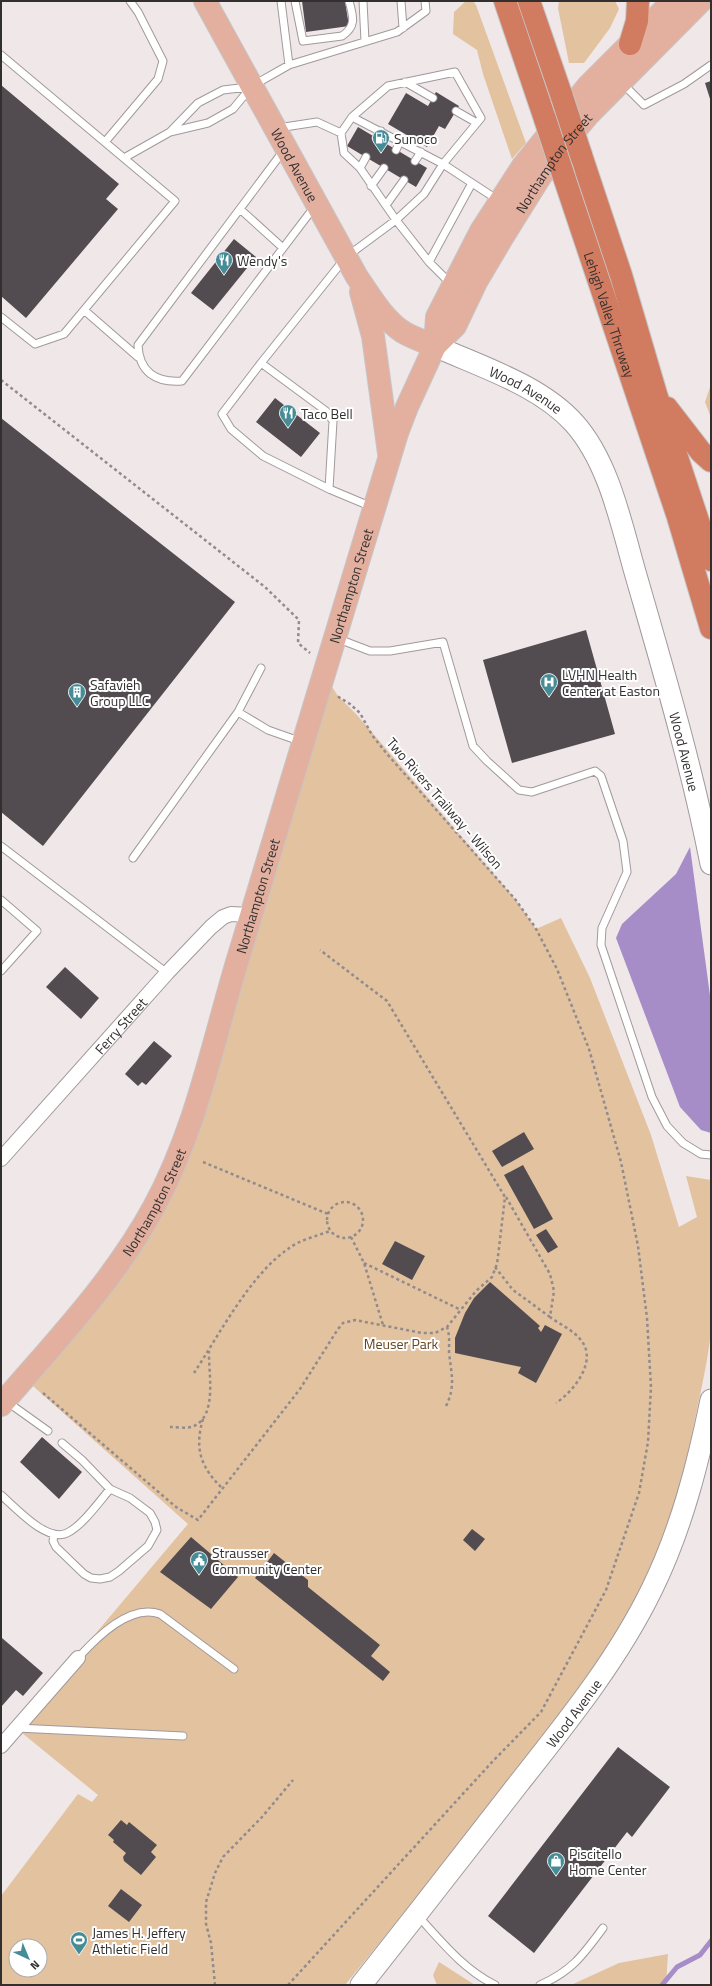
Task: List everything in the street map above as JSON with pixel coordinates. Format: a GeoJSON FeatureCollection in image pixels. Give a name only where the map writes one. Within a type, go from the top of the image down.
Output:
{"type":"FeatureCollection","features":[{"type":"Feature","properties":{"kind":"highway","name":"Lehigh Valley Thruway"},"geometry":{"type":"LineString","coordinates":[[505,1],[678,517],[711,628]]}},
{"type":"Feature","properties":{"kind":"highway","name":"Lehigh Valley Thruway"},"geometry":{"type":"LineString","coordinates":[[530,1],[621,275],[656,394],[711,560]]}},
{"type":"Feature","properties":{"kind":"highway"},"geometry":{"type":"LineString","coordinates":[[630,44],[637,21],[638,1]]}},
{"type":"Feature","properties":{"kind":"highway"},"geometry":{"type":"LineString","coordinates":[[656,394],[711,461]]}},
{"type":"Feature","properties":{"kind":"main road","name":"Wood Avenue"},"geometry":{"type":"LineString","coordinates":[[205,1],[357,277],[377,305],[397,328],[404,333],[522,385],[550,401],[575,423],[597,456],[613,500],[666,678],[687,757],[711,864]]}},
{"type":"Feature","properties":{"kind":"main road","name":"Northampton Street"},"geometry":{"type":"LineString","coordinates":[[435,346],[437,317],[481,231],[523,166],[562,116],[588,86],[673,1]]}},
{"type":"Feature","properties":{"kind":"main road","name":"Northampton Street"},"geometry":{"type":"LineString","coordinates":[[3,1403],[113,1271],[142,1227],[161,1194],[180,1152],[192,1121],[251,915],[389,459],[406,407],[435,346],[454,326],[476,282],[502,238],[560,148],[589,114],[701,1]]}},
{"type":"Feature","properties":{"kind":"main road"},"geometry":{"type":"LineString","coordinates":[[357,277],[373,336],[389,459]]}},
{"type":"Feature","properties":{"kind":"main road","name":"Wood Avenue"},"geometry":{"type":"LineString","coordinates":[[361,1985],[589,1692],[638,1617],[667,1557],[680,1520],[711,1400]]}},
{"type":"Feature","properties":{"kind":"street","name":"Ferry Street"},"geometry":{"type":"LineString","coordinates":[[1,1159],[167,973],[223,917],[235,913],[251,915]]}},
{"type":"Feature","properties":{"kind":"street"},"geometry":{"type":"LineString","coordinates":[[1,1746],[78,1658]]}},
{"type":"Feature","properties":{"kind":"lane"},"geometry":{"type":"LineString","coordinates":[[105,142],[158,79],[163,61],[138,12],[130,1]]}},
{"type":"Feature","properties":{"kind":"lane"},"geometry":{"type":"LineString","coordinates":[[281,1],[289,65]]}},
{"type":"Feature","properties":{"kind":"lane"},"geometry":{"type":"LineString","coordinates":[[295,1],[303,41],[342,36],[347,33],[353,25],[354,19],[349,1]]}},
{"type":"Feature","properties":{"kind":"lane"},"geometry":{"type":"LineString","coordinates":[[363,1],[365,41]]}},
{"type":"Feature","properties":{"kind":"lane"},"geometry":{"type":"LineString","coordinates":[[401,1],[403,28]]}},
{"type":"Feature","properties":{"kind":"lane"},"geometry":{"type":"LineString","coordinates":[[124,158],[170,132],[208,123],[233,109],[252,86],[289,65],[397,32],[426,11],[425,1]]}},
{"type":"Feature","properties":{"kind":"lane"},"geometry":{"type":"LineString","coordinates":[[1,55],[176,201],[64,334],[35,344],[1,317]]}},
{"type":"Feature","properties":{"kind":"lane"},"geometry":{"type":"LineString","coordinates":[[621,82],[644,105],[684,84],[711,65]]}},
{"type":"Feature","properties":{"kind":"lane"},"geometry":{"type":"LineString","coordinates":[[374,508],[263,456],[231,429],[222,414],[346,257],[396,220],[424,194],[443,164],[481,118],[455,72],[388,86],[352,117],[341,133],[344,153],[360,168],[371,186],[396,220],[429,262],[453,285]]}},
{"type":"Feature","properties":{"kind":"lane"},"geometry":{"type":"LineString","coordinates":[[405,82],[433,98]]}},
{"type":"Feature","properties":{"kind":"lane"},"geometry":{"type":"LineString","coordinates":[[170,132],[198,103],[223,90],[252,86]]}},
{"type":"Feature","properties":{"kind":"lane"},"geometry":{"type":"LineString","coordinates":[[456,111],[477,123]]}},
{"type":"Feature","properties":{"kind":"lane"},"geometry":{"type":"LineString","coordinates":[[352,117],[443,164],[500,201]]}},
{"type":"Feature","properties":{"kind":"lane"},"geometry":{"type":"LineString","coordinates":[[275,128],[317,122],[341,133]]}},
{"type":"Feature","properties":{"kind":"lane"},"geometry":{"type":"LineString","coordinates":[[376,138],[381,131]]}},
{"type":"Feature","properties":{"kind":"lane"},"geometry":{"type":"LineString","coordinates":[[396,150],[400,141]]}},
{"type":"Feature","properties":{"kind":"lane"},"geometry":{"type":"LineString","coordinates":[[138,357],[138,345],[286,148]]}},
{"type":"Feature","properties":{"kind":"lane"},"geometry":{"type":"LineString","coordinates":[[416,161],[421,152]]}},
{"type":"Feature","properties":{"kind":"lane"},"geometry":{"type":"LineString","coordinates":[[360,168],[366,157]]}},
{"type":"Feature","properties":{"kind":"lane"},"geometry":{"type":"LineString","coordinates":[[371,186],[384,168]]}},
{"type":"Feature","properties":{"kind":"lane"},"geometry":{"type":"LineString","coordinates":[[386,205],[404,180]]}},
{"type":"Feature","properties":{"kind":"lane"},"geometry":{"type":"LineString","coordinates":[[429,262],[472,183]]}},
{"type":"Feature","properties":{"kind":"lane"},"geometry":{"type":"LineString","coordinates":[[84,310],[138,357],[143,366],[159,379],[169,382],[182,381],[316,204]]}},
{"type":"Feature","properties":{"kind":"lane"},"geometry":{"type":"LineString","coordinates":[[240,209],[283,248]]}},
{"type":"Feature","properties":{"kind":"lane"},"geometry":{"type":"LineString","coordinates":[[261,364],[326,411],[333,421],[329,488]]}},
{"type":"Feature","properties":{"kind":"lane"},"geometry":{"type":"LineString","coordinates":[[336,638],[370,651],[390,651],[443,642],[473,746],[519,790],[532,792],[595,772],[601,776],[623,841],[627,872],[602,928],[602,945],[652,1097],[667,1126],[683,1143],[701,1154],[711,1155]]}},
{"type":"Feature","properties":{"kind":"lane"},"geometry":{"type":"LineString","coordinates":[[133,858],[238,712],[261,668]]}},
{"type":"Feature","properties":{"kind":"lane"},"geometry":{"type":"LineString","coordinates":[[238,712],[268,730],[304,742]]}},
{"type":"Feature","properties":{"kind":"lane"},"geometry":{"type":"LineString","coordinates":[[1,846],[167,973]]}},
{"type":"Feature","properties":{"kind":"lane"},"geometry":{"type":"LineString","coordinates":[[1,900],[37,931],[1,971]]}},
{"type":"Feature","properties":{"kind":"lane"},"geometry":{"type":"LineString","coordinates":[[3,1403],[48,1431]]}},
{"type":"Feature","properties":{"kind":"lane"},"geometry":{"type":"LineString","coordinates":[[54,1535],[53,1541],[56,1547],[84,1574],[91,1578],[110,1577],[119,1571],[148,1546],[156,1530],[155,1522],[150,1513],[130,1498],[110,1489],[82,1460],[62,1443]]}},
{"type":"Feature","properties":{"kind":"lane"},"geometry":{"type":"LineString","coordinates":[[1,1495],[44,1531],[54,1535],[66,1534],[77,1526],[110,1489]]}},
{"type":"Feature","properties":{"kind":"lane"},"geometry":{"type":"LineString","coordinates":[[78,1658],[107,1628],[139,1613],[151,1611],[160,1614],[234,1669]]}},
{"type":"Feature","properties":{"kind":"lane"},"geometry":{"type":"LineString","coordinates":[[16,1728],[183,1736]]}},
{"type":"Feature","properties":{"kind":"lane"},"geometry":{"type":"LineString","coordinates":[[417,1914],[457,1958],[480,1977],[494,1985]]}},
{"type":"Feature","properties":{"kind":"lane"},"geometry":{"type":"LineString","coordinates":[[540,1985],[558,1977],[578,1961],[603,1928]]}},
{"type":"Feature","properties":{"kind":"path"},"geometry":{"type":"LineString","coordinates":[[1,380],[174,514],[265,587],[284,606],[295,614],[298,620],[298,643],[308,651]]}},
{"type":"Feature","properties":{"kind":"path","name":"Two Rivers Trailway - Wilson"},"geometry":{"type":"LineString","coordinates":[[288,1985],[493,1761],[541,1712],[606,1590],[639,1493],[648,1442],[651,1387],[647,1318],[638,1246],[621,1162],[589,1049],[557,969],[535,927],[516,899],[387,754],[372,735],[360,713],[338,696]]}},
{"type":"Feature","properties":{"kind":"path"},"geometry":{"type":"LineString","coordinates":[[320,950],[387,1001],[550,1274],[554,1291],[550,1317]]}},
{"type":"Feature","properties":{"kind":"path"},"geometry":{"type":"LineString","coordinates":[[203,1162],[328,1214]]}},
{"type":"Feature","properties":{"kind":"path"},"geometry":{"type":"LineString","coordinates":[[43,1393],[176,1507],[198,1520],[300,1389],[343,1323],[355,1320],[422,1333],[435,1333],[447,1327],[476,1291],[492,1277],[495,1267],[505,1197]]}},
{"type":"Feature","properties":{"kind":"path"},"geometry":{"type":"LineString","coordinates":[[341,1203],[353,1204],[361,1212],[362,1224],[356,1234],[351,1237],[341,1238],[330,1231],[327,1224],[328,1214],[336,1205],[341,1203]]}},
{"type":"Feature","properties":{"kind":"path"},"geometry":{"type":"LineString","coordinates":[[194,1374],[254,1280],[289,1248],[330,1231]]}},
{"type":"Feature","properties":{"kind":"path"},"geometry":{"type":"LineString","coordinates":[[351,1237],[364,1262],[382,1325]]}},
{"type":"Feature","properties":{"kind":"path"},"geometry":{"type":"LineString","coordinates":[[364,1262],[461,1310]]}},
{"type":"Feature","properties":{"kind":"path"},"geometry":{"type":"LineString","coordinates":[[495,1267],[513,1290],[580,1339],[587,1352],[583,1375],[568,1395],[556,1403]]}},
{"type":"Feature","properties":{"kind":"path"},"geometry":{"type":"LineString","coordinates":[[446,1406],[452,1394],[449,1351],[450,1336],[447,1327]]}},
{"type":"Feature","properties":{"kind":"path"},"geometry":{"type":"LineString","coordinates":[[208,1351],[211,1391],[209,1404],[199,1433],[199,1444],[209,1476],[223,1489]]}},
{"type":"Feature","properties":{"kind":"path"},"geometry":{"type":"LineString","coordinates":[[170,1427],[193,1426],[204,1417]]}},
{"type":"Feature","properties":{"kind":"path"},"geometry":{"type":"LineString","coordinates":[[215,1985],[211,1943],[206,1924],[206,1902],[215,1873],[223,1857],[262,1817],[293,1780]]}},
{"type":"Feature","properties":{"kind":"green space"},"geometry":{"type":"Polygon","coordinates":[[[466,1],[473,1],[476,5],[526,143],[512,159],[483,74],[477,50],[453,34],[454,12],[466,1]]]}},
{"type":"Feature","properties":{"kind":"green space"},"geometry":{"type":"Polygon","coordinates":[[[559,1],[615,1],[619,9],[610,28],[584,63],[569,63],[558,8],[559,1]]]}},
{"type":"Feature","properties":{"kind":"green space"},"geometry":{"type":"Polygon","coordinates":[[[711,384],[711,418],[705,402],[711,384]]]}},
{"type":"Feature","properties":{"kind":"green space","name":"Meuser Park"},"geometry":{"type":"Polygon","coordinates":[[[325,676],[338,696],[357,715],[515,899],[536,929],[561,918],[590,978],[651,1135],[679,1227],[697,1217],[686,1176],[711,1180],[711,1331],[703,1383],[682,1478],[670,1521],[645,1582],[619,1628],[574,1694],[482,1815],[345,1985],[1,1985],[1,1896],[78,1794],[92,1802],[98,1795],[16,1728],[188,1524],[24,1378],[153,1210],[325,676]]]}},
{"type":"Feature","properties":{"kind":"green space"},"geometry":{"type":"Polygon","coordinates":[[[668,1954],[666,1985],[571,1985],[619,1963],[668,1954]]]}},
{"type":"Feature","properties":{"kind":"green space"},"geometry":{"type":"Polygon","coordinates":[[[439,1962],[475,1985],[437,1985],[433,1975],[439,1962]]]}},
{"type":"Feature","properties":{"kind":"shaded area"},"geometry":{"type":"Polygon","coordinates":[[[690,847],[711,1003],[711,1133],[701,1130],[680,1107],[616,938],[622,924],[676,874],[690,847]]]}},
{"type":"Feature","properties":{"kind":"building"},"geometry":{"type":"Polygon","coordinates":[[[302,1],[345,1],[349,26],[306,32],[302,1]]]}},
{"type":"Feature","properties":{"kind":"building"},"geometry":{"type":"Polygon","coordinates":[[[711,81],[711,102],[705,83],[711,81]]]}},
{"type":"Feature","properties":{"kind":"building"},"geometry":{"type":"Polygon","coordinates":[[[1,85],[119,184],[106,199],[118,209],[26,318],[1,296],[1,85]]]}},
{"type":"Feature","properties":{"kind":"building"},"geometry":{"type":"Polygon","coordinates":[[[436,92],[459,106],[445,129],[439,126],[427,147],[388,124],[406,93],[428,106],[436,92]]]}},
{"type":"Feature","properties":{"kind":"building","name":"Sunoco"},"geometry":{"type":"Polygon","coordinates":[[[358,127],[427,168],[416,187],[347,146],[358,127]]]}},
{"type":"Feature","properties":{"kind":"building","name":"Wendy's"},"geometry":{"type":"Polygon","coordinates":[[[234,239],[256,257],[213,310],[191,293],[234,239]]]}},
{"type":"Feature","properties":{"kind":"building","name":"Taco Bell"},"geometry":{"type":"Polygon","coordinates":[[[275,398],[320,433],[301,457],[256,422],[275,398]]]}},
{"type":"Feature","properties":{"kind":"building","name":"Safavieh Group LLC"},"geometry":{"type":"Polygon","coordinates":[[[1,418],[235,602],[43,846],[1,812],[1,418]]]}},
{"type":"Feature","properties":{"kind":"building","name":"LVHN Health Center at Easton"},"geometry":{"type":"Polygon","coordinates":[[[586,630],[615,734],[512,763],[483,660],[586,630]]]}},
{"type":"Feature","properties":{"kind":"building"},"geometry":{"type":"Polygon","coordinates":[[[65,967],[99,998],[81,1019],[46,987],[65,967]]]}},
{"type":"Feature","properties":{"kind":"building"},"geometry":{"type":"Polygon","coordinates":[[[154,1041],[172,1056],[146,1085],[142,1082],[138,1086],[125,1074],[154,1041]]]}},
{"type":"Feature","properties":{"kind":"building"},"geometry":{"type":"Polygon","coordinates":[[[524,1132],[534,1149],[502,1167],[492,1151],[524,1132]]]}},
{"type":"Feature","properties":{"kind":"building"},"geometry":{"type":"Polygon","coordinates":[[[523,1165],[553,1219],[534,1229],[504,1175],[523,1165]]]}},
{"type":"Feature","properties":{"kind":"building"},"geometry":{"type":"Polygon","coordinates":[[[546,1229],[558,1247],[548,1253],[536,1235],[546,1229]]]}},
{"type":"Feature","properties":{"kind":"building"},"geometry":{"type":"Polygon","coordinates":[[[395,1241],[425,1256],[412,1280],[382,1264],[395,1241]]]}},
{"type":"Feature","properties":{"kind":"building"},"geometry":{"type":"Polygon","coordinates":[[[490,1282],[540,1326],[538,1328],[541,1332],[545,1325],[562,1334],[536,1383],[518,1373],[521,1367],[455,1353],[455,1338],[465,1313],[474,1298],[490,1282]]]}},
{"type":"Feature","properties":{"kind":"building"},"geometry":{"type":"Polygon","coordinates":[[[42,1437],[82,1472],[59,1499],[20,1462],[42,1437]]]}},
{"type":"Feature","properties":{"kind":"building"},"geometry":{"type":"Polygon","coordinates":[[[472,1529],[485,1539],[475,1551],[463,1540],[472,1529]]]}},
{"type":"Feature","properties":{"kind":"building","name":"Strausser Community Center"},"geometry":{"type":"Polygon","coordinates":[[[191,1537],[238,1577],[211,1609],[160,1572],[191,1537]]]}},
{"type":"Feature","properties":{"kind":"building"},"geometry":{"type":"Polygon","coordinates":[[[274,1553],[308,1580],[308,1587],[380,1645],[371,1656],[390,1672],[383,1681],[255,1578],[274,1553]]]}},
{"type":"Feature","properties":{"kind":"building"},"geometry":{"type":"Polygon","coordinates":[[[2,1638],[43,1673],[23,1696],[16,1690],[1,1707],[2,1638]]]}},
{"type":"Feature","properties":{"kind":"building","name":"Piscitello Home Center"},"geometry":{"type":"Polygon","coordinates":[[[618,1747],[670,1787],[632,1837],[627,1832],[534,1953],[488,1916],[618,1747]]]}},
{"type":"Feature","properties":{"kind":"building"},"geometry":{"type":"Polygon","coordinates":[[[121,1820],[127,1825],[129,1822],[157,1845],[151,1852],[156,1857],[141,1875],[124,1861],[123,1857],[126,1853],[113,1842],[114,1840],[108,1835],[121,1820]]]}},
{"type":"Feature","properties":{"kind":"building"},"geometry":{"type":"Polygon","coordinates":[[[121,1889],[142,1905],[129,1922],[108,1906],[121,1889]]]}},
{"type":"Feature","properties":{"kind":"waterway"},"geometry":{"type":"LineString","coordinates":[[662,1985],[677,1967],[700,1955],[711,1941]]}},
{"type":"Feature","properties":{"kind":"place","name":"Sunoco"},"geometry":{"type":"Point","coordinates":[381,153]}},
{"type":"Feature","properties":{"kind":"place","name":"Wendy's"},"geometry":{"type":"Point","coordinates":[224,275]}},
{"type":"Feature","properties":{"kind":"place","name":"Taco Bell"},"geometry":{"type":"Point","coordinates":[288,428]}},
{"type":"Feature","properties":{"kind":"place","name":"LVHN Health Center at Easton"},"geometry":{"type":"Point","coordinates":[549,697]}},
{"type":"Feature","properties":{"kind":"place","name":"Safavieh Group LLC"},"geometry":{"type":"Point","coordinates":[77,707]}},
{"type":"Feature","properties":{"kind":"place","name":"Strausser Community Center"},"geometry":{"type":"Point","coordinates":[199,1575]}},
{"type":"Feature","properties":{"kind":"place","name":"Piscitello Home Center"},"geometry":{"type":"Point","coordinates":[556,1876]}},
{"type":"Feature","properties":{"kind":"place","name":"James H. Jeffery Athletic Field"},"geometry":{"type":"Point","coordinates":[79,1955]}}]}
